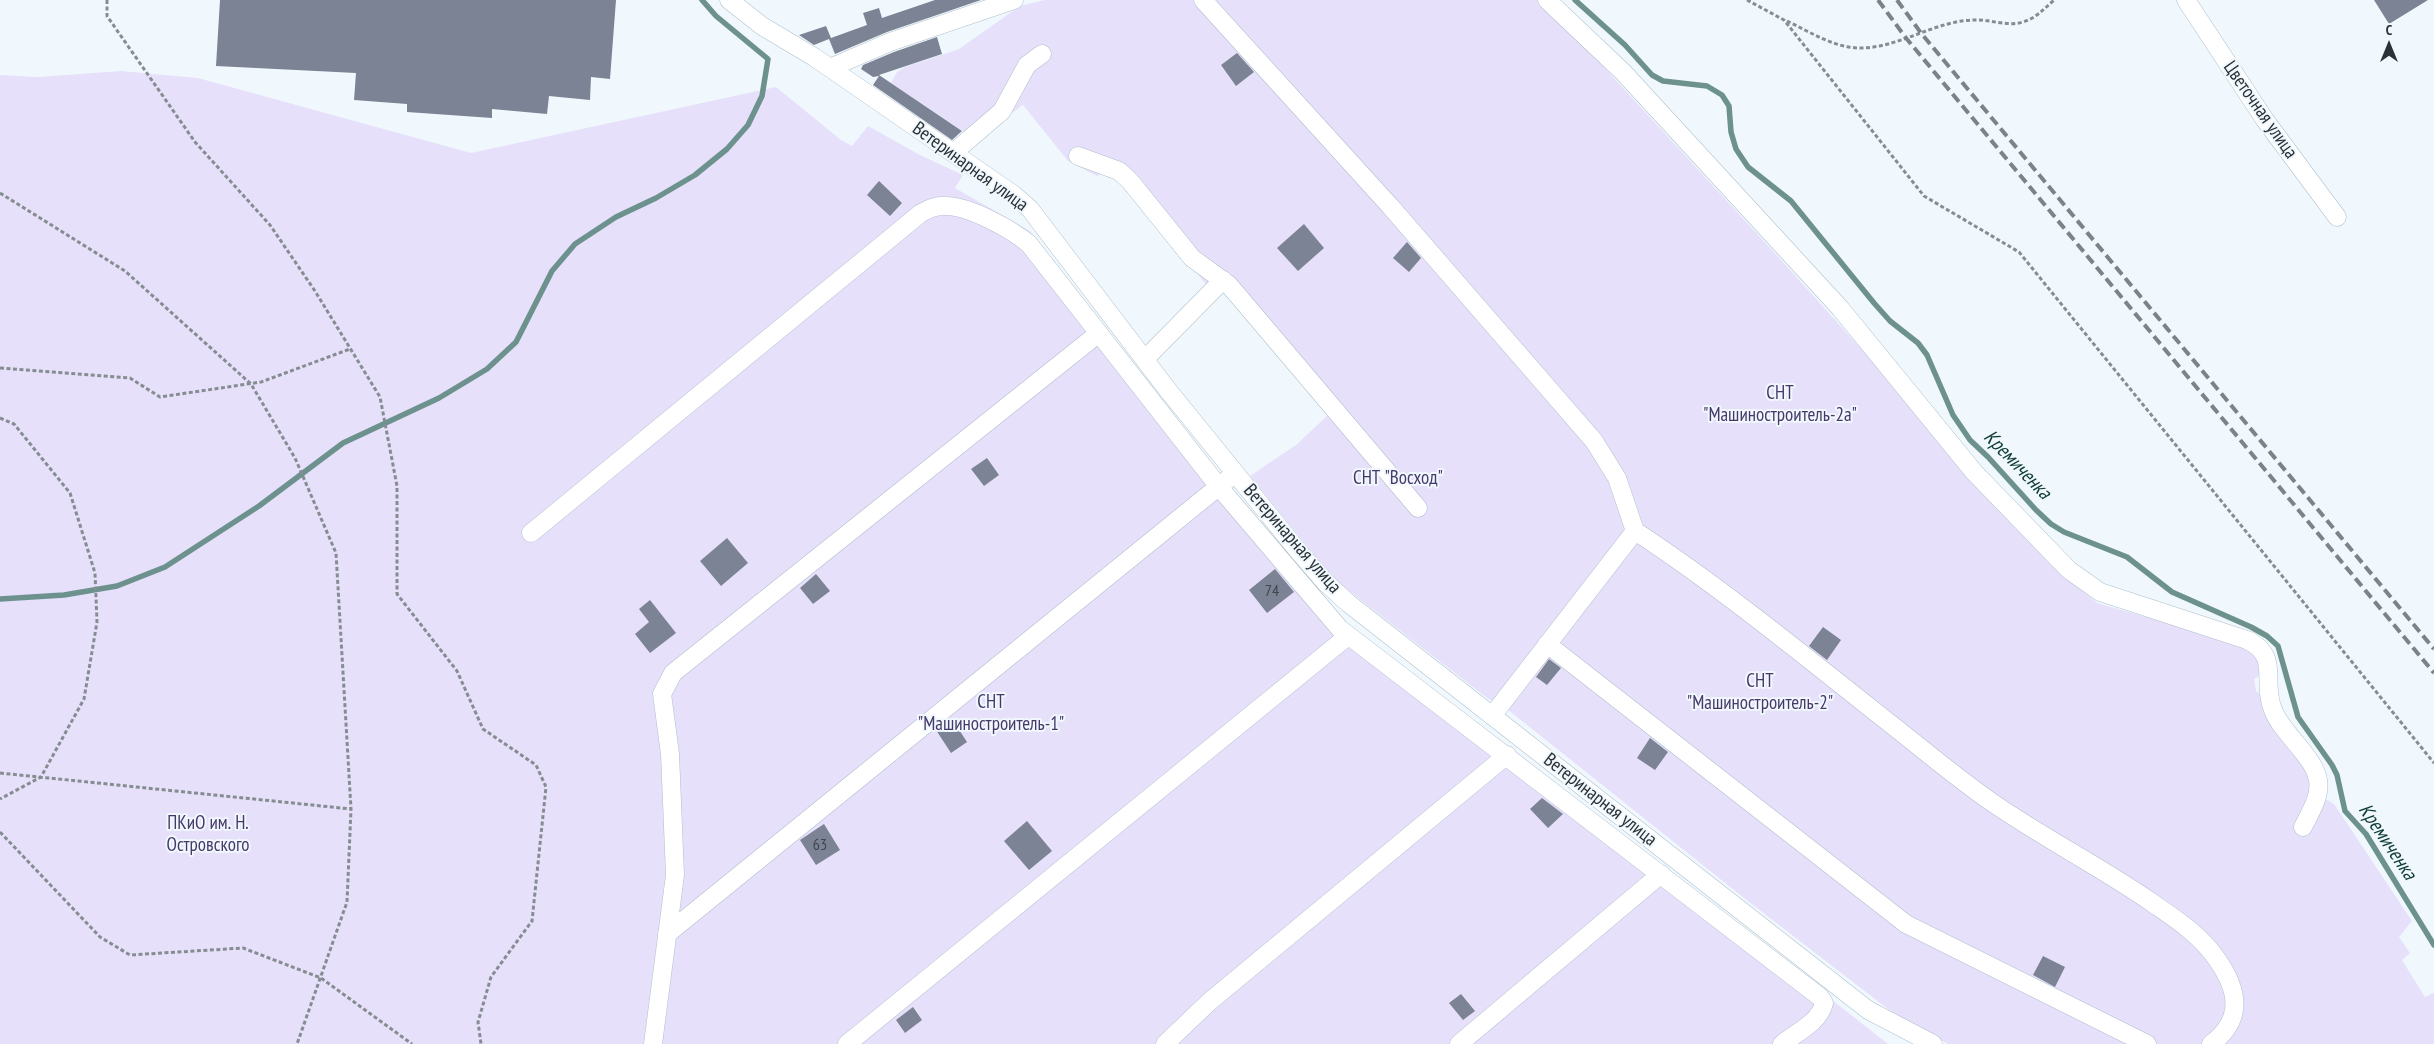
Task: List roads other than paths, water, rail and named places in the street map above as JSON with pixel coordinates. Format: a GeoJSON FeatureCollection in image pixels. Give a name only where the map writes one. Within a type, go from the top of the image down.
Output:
{"type":"FeatureCollection","features":[{"type":"Feature","properties":{"kind":"street","name":"Ветеринарная улица"},"geometry":{"type":"LineString","coordinates":[[729,0],[762,26],[830,68],[1014,195],[1030,209],[1145,359],[1236,473],[1324,581],[1348,603],[1868,1010],[1933,1044]]}},
{"type":"Feature","properties":{"kind":"street"},"geometry":{"type":"LineString","coordinates":[[830,68],[890,42],[1014,0]]}},
{"type":"Feature","properties":{"kind":"street"},"geometry":{"type":"LineString","coordinates":[[1203,0],[1390,206],[1594,441],[1617,478],[1635,531],[1708,580],[1990,801],[2135,890],[2188,928],[2215,957],[2224,971],[2234,1001],[2234,1016],[2228,1029],[2211,1044]]}},
{"type":"Feature","properties":{"kind":"street"},"geometry":{"type":"LineString","coordinates":[[1547,0],[1622,72],[1840,308],[1968,465],[2069,570],[2100,592],[2247,640],[2258,645],[2266,653],[2272,708],[2287,734],[2317,772],[2319,783],[2312,810],[2303,827]]}},
{"type":"Feature","properties":{"kind":"street","name":"Цветочная улица"},"geometry":{"type":"LineString","coordinates":[[2186,0],[2265,120],[2337,217]]}},
{"type":"Feature","properties":{"kind":"street"},"geometry":{"type":"LineString","coordinates":[[953,153],[1002,111],[1027,65],[1042,54]]}},
{"type":"Feature","properties":{"kind":"street"},"geometry":{"type":"LineString","coordinates":[[1078,156],[1119,171],[1130,181],[1192,258],[1229,285],[1418,508]]}},
{"type":"Feature","properties":{"kind":"street"},"geometry":{"type":"LineString","coordinates":[[531,533],[921,212],[933,207],[958,207],[1019,236],[1038,255],[1219,487],[1348,636],[1507,755],[1820,997],[1824,1004],[1822,1011],[1816,1019],[1782,1044]]}},
{"type":"Feature","properties":{"kind":"street"},"geometry":{"type":"LineString","coordinates":[[1145,359],[1223,280]]}},
{"type":"Feature","properties":{"kind":"street"},"geometry":{"type":"LineString","coordinates":[[653,1044],[675,875],[670,754],[662,694],[673,673],[1099,333]]}},
{"type":"Feature","properties":{"kind":"street"},"geometry":{"type":"LineString","coordinates":[[667,934],[1236,473]]}},
{"type":"Feature","properties":{"kind":"street"},"geometry":{"type":"LineString","coordinates":[[1492,716],[1635,531]]}},
{"type":"Feature","properties":{"kind":"street"},"geometry":{"type":"LineString","coordinates":[[847,1044],[1348,636]]}},
{"type":"Feature","properties":{"kind":"street"},"geometry":{"type":"LineString","coordinates":[[1547,644],[1906,924],[2147,1044]]}},
{"type":"Feature","properties":{"kind":"street"},"geometry":{"type":"LineString","coordinates":[[1165,1044],[1209,1002],[1507,755]]}},
{"type":"Feature","properties":{"kind":"street"},"geometry":{"type":"LineString","coordinates":[[1458,1044],[1661,874]]}},
{"type":"Feature","properties":{"kind":"waterway"},"geometry":{"type":"LineString","coordinates":[[0,599],[64,595],[117,586],[165,567],[259,506],[343,443],[439,398],[487,369],[516,342],[552,271],[575,244],[616,217],[656,198],[695,175],[727,149],[748,125],[762,96],[768,59],[716,16],[702,0]]}},
{"type":"Feature","properties":{"kind":"waterway","name":"Кремиченка"},"geometry":{"type":"LineString","coordinates":[[1575,0],[1625,45],[1652,75],[1663,81],[1707,86],[1722,95],[1729,106],[1731,132],[1736,149],[1748,167],[1791,201],[1890,321],[1918,343],[1927,355],[1953,415],[1970,440],[2051,524],[2064,532],[2127,557],[2172,592],[2251,627],[2267,636],[2278,646],[2298,717],[2332,765],[2337,775],[2345,811],[2366,834],[2434,945]]}},
{"type":"Feature","properties":{"kind":"railway"},"geometry":{"type":"LineString","coordinates":[[1878,0],[1906,38],[2434,673]]}},
{"type":"Feature","properties":{"kind":"railway"},"geometry":{"type":"LineString","coordinates":[[1897,0],[1921,33],[2434,649]]}},
{"type":"Feature","properties":{"kind":"park label","name":"СНТ \"Машиностроитель-2а\""},"geometry":{"type":"Point","coordinates":[1780,405]}},
{"type":"Feature","properties":{"kind":"park label","name":"СНТ \"Восход\""},"geometry":{"type":"Point","coordinates":[1398,479]}},
{"type":"Feature","properties":{"kind":"park label","name":"СНТ \"Машиностроитель-2\""},"geometry":{"type":"Point","coordinates":[1760,693]}},
{"type":"Feature","properties":{"kind":"park label","name":"СНТ \"Машиностроитель-1\""},"geometry":{"type":"Point","coordinates":[991,714]}},
{"type":"Feature","properties":{"kind":"park label","name":"ПКиО им. Н. Островского"},"geometry":{"type":"Point","coordinates":[208,835]}}]}
